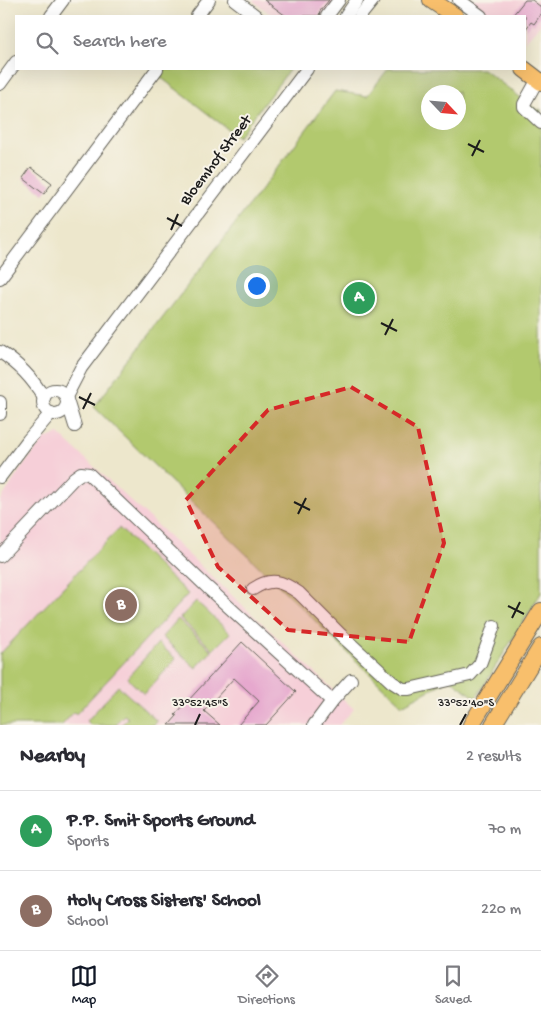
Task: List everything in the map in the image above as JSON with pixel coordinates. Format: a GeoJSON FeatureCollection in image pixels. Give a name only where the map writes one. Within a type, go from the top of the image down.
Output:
{"type":"FeatureCollection","features":[{"type":"Feature","properties":{"kind":"main road"},"geometry":{"type":"LineString","coordinates":[[431,0],[454,15]]}},
{"type":"Feature","properties":{"kind":"main road"},"geometry":{"type":"LineString","coordinates":[[525,70],[540,80]]}},
{"type":"Feature","properties":{"kind":"main road"},"geometry":{"type":"LineString","coordinates":[[471,725],[541,611]]}},
{"type":"Feature","properties":{"kind":"main road"},"geometry":{"type":"LineString","coordinates":[[493,725],[541,647]]}},
{"type":"Feature","properties":{"kind":"street"},"geometry":{"type":"LineString","coordinates":[[52,15],[63,0]]}},
{"type":"Feature","properties":{"kind":"street"},"geometry":{"type":"LineString","coordinates":[[198,15],[209,0]]}},
{"type":"Feature","properties":{"kind":"street"},"geometry":{"type":"LineString","coordinates":[[235,0],[255,15]]}},
{"type":"Feature","properties":{"kind":"street"},"geometry":{"type":"LineString","coordinates":[[328,15],[339,0]]}},
{"type":"Feature","properties":{"kind":"street"},"geometry":{"type":"LineString","coordinates":[[347,15],[357,0]]}},
{"type":"Feature","properties":{"kind":"street"},"geometry":{"type":"LineString","coordinates":[[361,15],[373,0]]}},
{"type":"Feature","properties":{"kind":"street"},"geometry":{"type":"LineString","coordinates":[[460,0],[480,15]]}},
{"type":"Feature","properties":{"kind":"street"},"geometry":{"type":"LineString","coordinates":[[0,84],[15,63]]}},
{"type":"Feature","properties":{"kind":"street"},"geometry":{"type":"LineString","coordinates":[[0,278],[156,70]]}},
{"type":"Feature","properties":{"kind":"street","name":"Bloemhof Street"},"geometry":{"type":"LineString","coordinates":[[0,477],[55,401],[306,70]]}},
{"type":"Feature","properties":{"kind":"street"},"geometry":{"type":"LineString","coordinates":[[540,80],[524,104],[524,107],[541,123]]}},
{"type":"Feature","properties":{"kind":"street"},"geometry":{"type":"LineString","coordinates":[[0,352],[23,369],[55,401]]}},
{"type":"Feature","properties":{"kind":"street"},"geometry":{"type":"LineString","coordinates":[[0,402],[0,414]]}},
{"type":"Feature","properties":{"kind":"street"},"geometry":{"type":"LineString","coordinates":[[0,556],[74,478],[81,473],[89,474],[208,588],[332,701]]}},
{"type":"Feature","properties":{"kind":"street"},"geometry":{"type":"LineString","coordinates":[[253,589],[262,582],[272,581],[292,588],[384,675],[402,689],[470,675],[480,664],[494,626]]}},
{"type":"Feature","properties":{"kind":"street"},"geometry":{"type":"LineString","coordinates":[[314,725],[351,680]]}},
{"type":"Feature","properties":{"kind":"highlighted area"},"geometry":{"type":"Polygon","coordinates":[[[351,387],[418,427],[444,543],[409,642],[288,630],[218,567],[186,500],[268,410],[351,387]]]}},
{"type":"Feature","properties":{"kind":"shaded area"},"geometry":{"type":"Polygon","coordinates":[[[252,0],[344,0],[333,15],[272,15],[252,0]]]}},
{"type":"Feature","properties":{"kind":"shaded area"},"geometry":{"type":"Polygon","coordinates":[[[466,0],[541,0],[541,23],[526,41],[526,15],[487,15],[466,0]]]}},
{"type":"Feature","properties":{"kind":"shaded area"},"geometry":{"type":"Polygon","coordinates":[[[59,434],[354,709],[339,725],[0,725],[0,501],[20,470],[44,439],[59,434]]]}},
{"type":"Feature","properties":{"kind":"green space"},"geometry":{"type":"Polygon","coordinates":[[[164,70],[289,70],[238,137],[159,76],[164,70]]]}},
{"type":"Feature","properties":{"kind":"green space"},"geometry":{"type":"Polygon","coordinates":[[[387,70],[484,70],[537,110],[541,109],[541,593],[476,698],[450,679],[402,705],[94,407],[335,91],[367,96],[387,70]]]}},
{"type":"Feature","properties":{"kind":"green space"},"geometry":{"type":"Polygon","coordinates":[[[119,528],[188,594],[76,714],[74,712],[62,725],[0,725],[0,654],[119,528]]]}},
{"type":"Feature","properties":{"kind":"green space"},"geometry":{"type":"Polygon","coordinates":[[[196,601],[230,633],[213,650],[180,618],[196,601]]]}},
{"type":"Feature","properties":{"kind":"green space"},"geometry":{"type":"Polygon","coordinates":[[[178,619],[212,651],[196,668],[162,637],[178,619]]]}},
{"type":"Feature","properties":{"kind":"green space"},"geometry":{"type":"Polygon","coordinates":[[[158,643],[176,659],[144,694],[127,678],[158,643]]]}},
{"type":"Feature","properties":{"kind":"green space"},"geometry":{"type":"Polygon","coordinates":[[[118,686],[157,721],[154,725],[121,725],[128,718],[124,715],[116,723],[118,725],[91,725],[87,721],[118,686]]]}},
{"type":"Feature","properties":{"kind":"building"},"geometry":{"type":"Polygon","coordinates":[[[264,0],[329,0],[320,11],[319,15],[285,15],[264,0]]]}},
{"type":"Feature","properties":{"kind":"building"},"geometry":{"type":"Polygon","coordinates":[[[525,0],[532,0],[541,7],[541,14],[534,24],[531,22],[526,29],[526,15],[513,15],[525,0]]]}},
{"type":"Feature","properties":{"kind":"building"},"geometry":{"type":"Polygon","coordinates":[[[31,167],[52,183],[44,194],[23,178],[31,167]]]}},
{"type":"Feature","properties":{"kind":"building"},"geometry":{"type":"Polygon","coordinates":[[[242,642],[296,692],[266,725],[238,725],[259,701],[234,678],[204,711],[220,725],[169,725],[177,716],[175,715],[242,642]]]}},
{"type":"Feature","properties":{"kind":"place","name":"P.P. Smit Sports Ground"},"geometry":{"type":"Point","coordinates":[359,298]}},
{"type":"Feature","properties":{"kind":"place","name":"Holy Cross Sisters' School"},"geometry":{"type":"Point","coordinates":[121,605]}}]}
